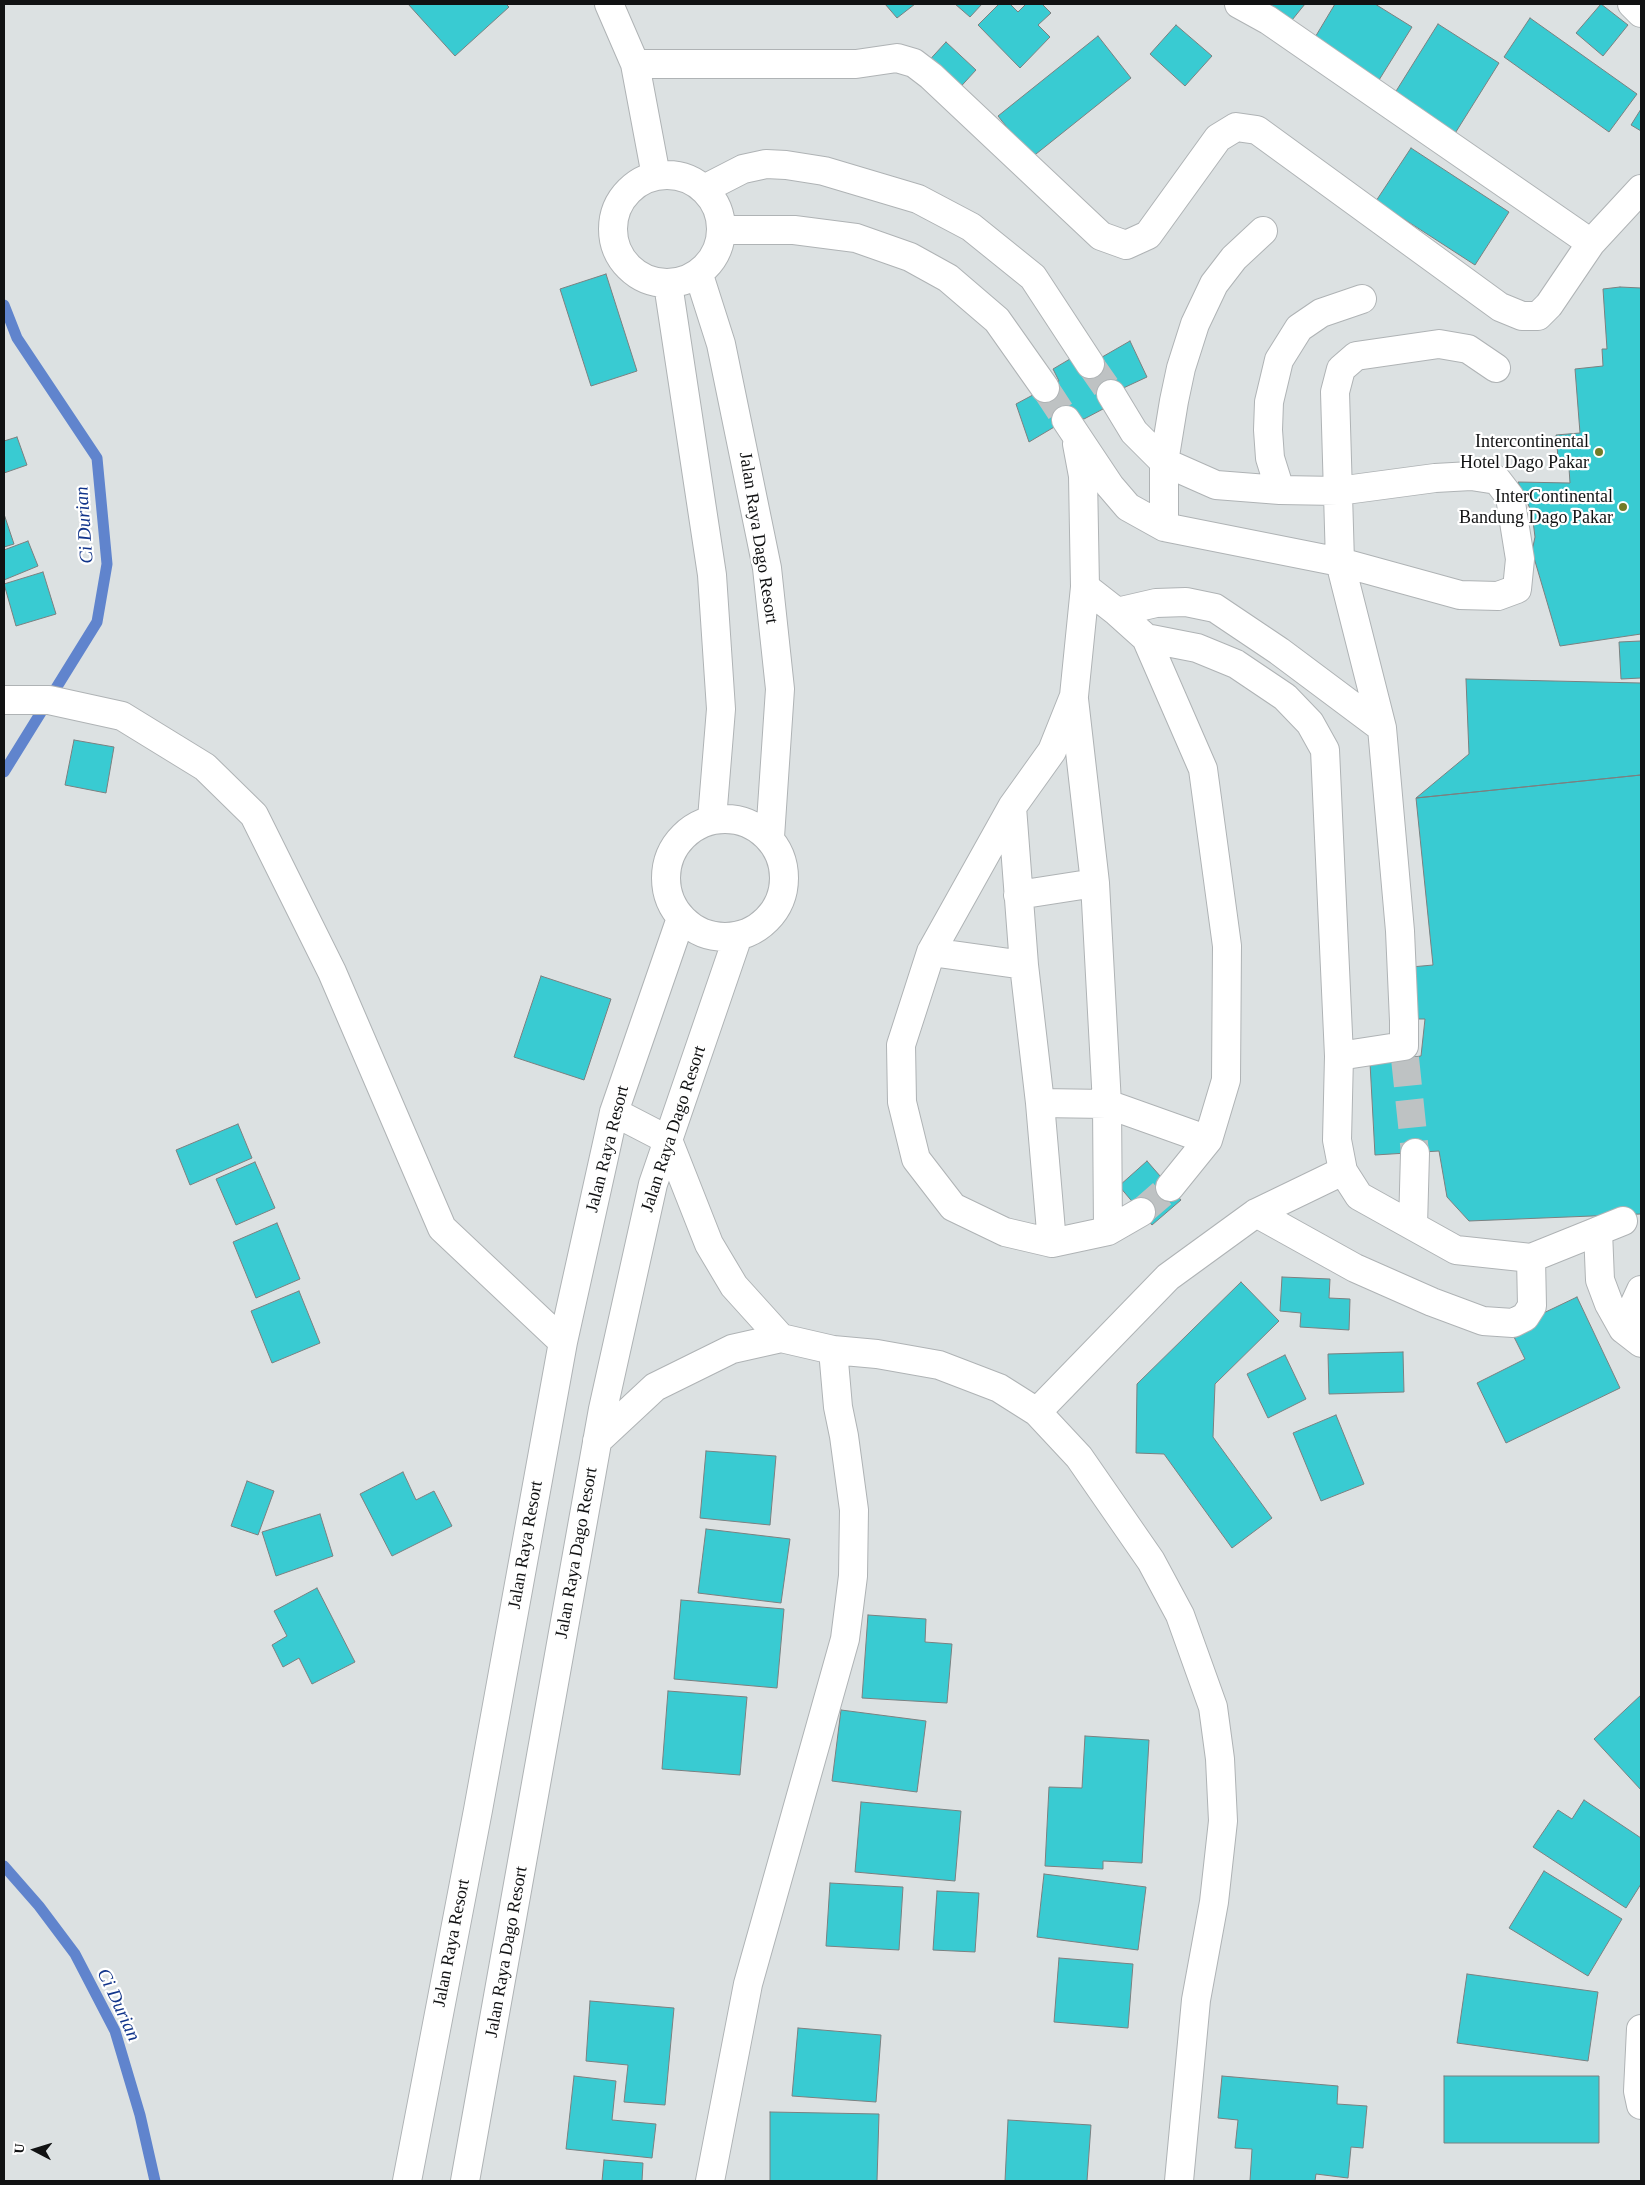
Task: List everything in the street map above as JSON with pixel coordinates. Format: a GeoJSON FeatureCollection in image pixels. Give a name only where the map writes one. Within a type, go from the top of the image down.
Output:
{"type":"FeatureCollection","features":[{"type":"Feature","properties":{"kind":"street"},"geometry":{"type":"LineString","coordinates":[[608,4],[635,64],[656,176]]}},
{"type":"Feature","properties":{"kind":"street"},"geometry":{"type":"LineString","coordinates":[[1239,4],[1268,20],[1591,243]]}},
{"type":"Feature","properties":{"kind":"street"},"geometry":{"type":"LineString","coordinates":[[1632,4],[1641,13]]}},
{"type":"Feature","properties":{"kind":"street"},"geometry":{"type":"LineString","coordinates":[[635,64],[856,64],[897,58],[914,63],[1101,236],[1126,245],[1148,235],[1218,138],[1236,127],[1257,130],[1500,307],[1522,316],[1538,316],[1549,304],[1591,243],[1641,190]]}},
{"type":"Feature","properties":{"kind":"street"},"geometry":{"type":"LineString","coordinates":[[704,189],[743,169],[766,164],[786,165],[832,173],[918,199],[971,227],[1032,277],[1090,364]]}},
{"type":"Feature","properties":{"kind":"street"},"geometry":{"type":"LineString","coordinates":[[673,175],[690,179],[704,189],[720,213],[722,230],[719,247],[711,263],[699,275],[684,282],[668,284],[650,282],[634,273],[622,260],[615,244],[612,227],[616,209],[626,194],[639,182],[656,176],[673,175]]}},
{"type":"Feature","properties":{"kind":"street"},"geometry":{"type":"LineString","coordinates":[[722,230],[794,230],[847,236],[910,257],[948,278],[997,320],[1045,388]]}},
{"type":"Feature","properties":{"kind":"street"},"geometry":{"type":"LineString","coordinates":[[1164,527],[1164,462],[1179,376],[1195,324],[1214,284],[1234,258],[1263,231]]}},
{"type":"Feature","properties":{"kind":"street","name":"Jalan Raya Dago Resort"},"geometry":{"type":"LineString","coordinates":[[699,275],[721,344],[767,568],[780,689],[770,837]]}},
{"type":"Feature","properties":{"kind":"street"},"geometry":{"type":"LineString","coordinates":[[668,284],[712,575],[721,709],[712,819]]}},
{"type":"Feature","properties":{"kind":"street"},"geometry":{"type":"LineString","coordinates":[[1280,490],[1270,458],[1268,430],[1270,402],[1279,360],[1299,328],[1321,313],[1362,299]]}},
{"type":"Feature","properties":{"kind":"street"},"geometry":{"type":"LineString","coordinates":[[1339,1056],[1405,1052],[1400,930],[1382,728],[1340,562],[1335,392],[1341,369],[1356,356],[1439,344],[1468,349],[1496,368]]}},
{"type":"Feature","properties":{"kind":"street"},"geometry":{"type":"LineString","coordinates":[[1108,1231],[1107,1104],[1095,884],[1074,696],[1085,587],[1083,476],[1071,429],[1110,486],[1128,507],[1164,527],[1340,562],[1460,595],[1498,596],[1517,589],[1520,559],[1510,497],[1497,480],[1471,476],[1338,491],[1280,490],[1216,485],[1164,462],[1134,432],[1111,394]]}},
{"type":"Feature","properties":{"kind":"street"},"geometry":{"type":"LineString","coordinates":[[1085,587],[1146,638],[1203,769],[1228,946],[1226,1080],[1208,1140],[1170,1187]]}},
{"type":"Feature","properties":{"kind":"street"},"geometry":{"type":"LineString","coordinates":[[1117,612],[1156,603],[1186,602],[1215,608],[1279,651],[1382,728]]}},
{"type":"Feature","properties":{"kind":"street"},"geometry":{"type":"LineString","coordinates":[[1146,638],[1196,648],[1236,664],[1284,697],[1310,723],[1324,750],[1339,1056],[1337,1140],[1343,1172],[1359,1196],[1456,1250],[1531,1258],[1623,1221]]}},
{"type":"Feature","properties":{"kind":"street"},"geometry":{"type":"LineString","coordinates":[[1074,696],[1052,752],[1012,807],[931,952],[901,1045],[902,1102],[916,1159],[953,1207],[1005,1232],[1052,1242],[1108,1231],[1141,1212]]}},
{"type":"Feature","properties":{"kind":"street"},"geometry":{"type":"LineString","coordinates":[[4,700],[49,700],[122,716],[205,767],[254,815],[332,972],[442,1228],[563,1342]]}},
{"type":"Feature","properties":{"kind":"street"},"geometry":{"type":"LineString","coordinates":[[1012,807],[1024,965],[1040,1103],[1052,1242]]}},
{"type":"Feature","properties":{"kind":"street"},"geometry":{"type":"LineString","coordinates":[[733,818],[753,824],[770,837],[779,852],[784,869],[784,886],[780,903],[770,918],[757,929],[738,936],[717,937],[697,931],[681,918],[670,900],[666,880],[668,859],[678,841],[688,831],[712,819],[733,818]]}},
{"type":"Feature","properties":{"kind":"street"},"geometry":{"type":"LineString","coordinates":[[1018,895],[1095,884]]}},
{"type":"Feature","properties":{"kind":"street","name":"Jalan Raya Resort"},"geometry":{"type":"LineString","coordinates":[[407,2181],[478,1810],[563,1342],[614,1112],[681,918]]}},
{"type":"Feature","properties":{"kind":"street","name":"Jalan Raya Dago Resort"},"geometry":{"type":"LineString","coordinates":[[466,2181],[597,1441],[653,1184],[738,936]]}},
{"type":"Feature","properties":{"kind":"street"},"geometry":{"type":"LineString","coordinates":[[931,952],[1024,965]]}},
{"type":"Feature","properties":{"kind":"street"},"geometry":{"type":"LineString","coordinates":[[1040,1103],[1107,1104],[1208,1140]]}},
{"type":"Feature","properties":{"kind":"street"},"geometry":{"type":"LineString","coordinates":[[614,1112],[668,1140],[709,1244],[734,1286],[780,1338]]}},
{"type":"Feature","properties":{"kind":"street"},"geometry":{"type":"LineString","coordinates":[[1413,1226],[1415,1153]]}},
{"type":"Feature","properties":{"kind":"street"},"geometry":{"type":"LineString","coordinates":[[1037,1412],[1168,1278],[1256,1213],[1343,1172]]}},
{"type":"Feature","properties":{"kind":"street"},"geometry":{"type":"LineString","coordinates":[[1256,1213],[1355,1268],[1432,1302],[1483,1321],[1513,1323],[1525,1317],[1532,1306],[1531,1258]]}},
{"type":"Feature","properties":{"kind":"street"},"geometry":{"type":"LineString","coordinates":[[1598,1231],[1600,1280],[1609,1304],[1632,1336]]}},
{"type":"Feature","properties":{"kind":"street"},"geometry":{"type":"LineString","coordinates":[[1632,1336],[1641,1290]]}},
{"type":"Feature","properties":{"kind":"street"},"geometry":{"type":"LineString","coordinates":[[597,1441],[655,1387],[732,1349],[780,1338],[833,1350],[877,1354],[939,1365],[999,1388],[1037,1412],[1079,1457],[1151,1561],[1180,1615],[1213,1707],[1220,1759],[1223,1821],[1214,1902],[1196,2000],[1179,2181]]}},
{"type":"Feature","properties":{"kind":"street"},"geometry":{"type":"LineString","coordinates":[[710,2181],[748,1984],[845,1639],[853,1576],[854,1510],[838,1407],[833,1350]]}},
{"type":"Feature","properties":{"kind":"street"},"geometry":{"type":"LineString","coordinates":[[1641,2029],[1638,2091],[1641,2105]]}},
{"type":"Feature","properties":{"kind":"building"},"geometry":{"type":"Polygon","coordinates":[[[408,4],[506,4],[509,7],[455,56],[408,4]]]}},
{"type":"Feature","properties":{"kind":"building"},"geometry":{"type":"Polygon","coordinates":[[[885,4],[915,4],[897,18],[885,4]]]}},
{"type":"Feature","properties":{"kind":"building"},"geometry":{"type":"Polygon","coordinates":[[[955,4],[982,4],[970,17],[955,4]]]}},
{"type":"Feature","properties":{"kind":"building"},"geometry":{"type":"Polygon","coordinates":[[[999,4],[1010,4],[1018,12],[1026,4],[1042,4],[1051,13],[1038,25],[1050,37],[1020,68],[978,25],[999,4]]]}},
{"type":"Feature","properties":{"kind":"building"},"geometry":{"type":"Polygon","coordinates":[[[1263,4],[1305,4],[1288,25],[1263,4]]]}},
{"type":"Feature","properties":{"kind":"building"},"geometry":{"type":"Polygon","coordinates":[[[1335,4],[1375,4],[1412,27],[1379,80],[1314,39],[1335,4]]]}},
{"type":"Feature","properties":{"kind":"building"},"geometry":{"type":"Polygon","coordinates":[[[1601,4],[1628,25],[1603,56],[1576,33],[1601,4]]]}},
{"type":"Feature","properties":{"kind":"building"},"geometry":{"type":"Polygon","coordinates":[[[1530,18],[1637,94],[1609,132],[1504,57],[1530,18]]]}},
{"type":"Feature","properties":{"kind":"building"},"geometry":{"type":"Polygon","coordinates":[[[1438,24],[1499,63],[1454,135],[1393,96],[1438,24]]]}},
{"type":"Feature","properties":{"kind":"building"},"geometry":{"type":"Polygon","coordinates":[[[1176,25],[1212,56],[1185,86],[1150,54],[1176,25]]]}},
{"type":"Feature","properties":{"kind":"building"},"geometry":{"type":"Polygon","coordinates":[[[1098,36],[1131,78],[1031,158],[998,116],[1098,36]]]}},
{"type":"Feature","properties":{"kind":"building"},"geometry":{"type":"Polygon","coordinates":[[[946,42],[976,70],[954,94],[924,66],[946,42]]]}},
{"type":"Feature","properties":{"kind":"building"},"geometry":{"type":"Polygon","coordinates":[[[1641,109],[1641,131],[1631,125],[1641,109]]]}},
{"type":"Feature","properties":{"kind":"building"},"geometry":{"type":"Polygon","coordinates":[[[1411,148],[1509,212],[1475,265],[1376,201],[1411,148]]]}},
{"type":"Feature","properties":{"kind":"building"},"geometry":{"type":"Polygon","coordinates":[[[606,274],[637,371],[591,386],[560,289],[606,274]]]}},
{"type":"Feature","properties":{"kind":"building","name":"Intercontinental Hotel Dago Pakar"},"geometry":{"type":"Polygon","coordinates":[[[1620,287],[1641,288],[1641,634],[1560,646],[1532,551],[1535,537],[1532,513],[1518,482],[1570,483],[1569,468],[1559,469],[1556,435],[1580,433],[1575,369],[1603,366],[1602,349],[1607,349],[1603,289],[1620,287]]]}},
{"type":"Feature","properties":{"kind":"building"},"geometry":{"type":"Polygon","coordinates":[[[1130,341],[1147,377],[1104,397],[1103,409],[1084,419],[1076,417],[1066,420],[1029,442],[1016,404],[1059,381],[1053,369],[1075,356],[1090,364],[1130,341]]]}},
{"type":"Feature","properties":{"kind":"building"},"geometry":{"type":"Polygon","coordinates":[[[17,437],[27,465],[4,473],[4,441],[17,437]]]}},
{"type":"Feature","properties":{"kind":"building"},"geometry":{"type":"Polygon","coordinates":[[[4,514],[14,544],[4,547],[4,514]]]}},
{"type":"Feature","properties":{"kind":"building"},"geometry":{"type":"Polygon","coordinates":[[[28,541],[38,566],[4,580],[4,550],[28,541]]]}},
{"type":"Feature","properties":{"kind":"building"},"geometry":{"type":"Polygon","coordinates":[[[43,572],[56,614],[16,626],[4,584],[43,572]]]}},
{"type":"Feature","properties":{"kind":"building"},"geometry":{"type":"Polygon","coordinates":[[[1641,641],[1641,678],[1621,679],[1619,642],[1641,641]]]}},
{"type":"Feature","properties":{"kind":"building"},"geometry":{"type":"Polygon","coordinates":[[[1466,679],[1641,683],[1641,775],[1416,798],[1469,754],[1466,679]]]}},
{"type":"Feature","properties":{"kind":"building"},"geometry":{"type":"Polygon","coordinates":[[[74,740],[114,747],[106,793],[65,785],[74,740]]]}},
{"type":"Feature","properties":{"kind":"building"},"geometry":{"type":"Polygon","coordinates":[[[1641,775],[1641,1214],[1469,1221],[1447,1197],[1439,1151],[1375,1155],[1370,1063],[1421,1056],[1425,1019],[1411,1019],[1411,967],[1433,965],[1416,798],[1641,775]]]}},
{"type":"Feature","properties":{"kind":"building"},"geometry":{"type":"Polygon","coordinates":[[[541,976],[611,999],[584,1080],[514,1057],[541,976]]]}},
{"type":"Feature","properties":{"kind":"building"},"geometry":{"type":"Polygon","coordinates":[[[238,1124],[252,1158],[190,1185],[176,1150],[238,1124]]]}},
{"type":"Feature","properties":{"kind":"building"},"geometry":{"type":"Polygon","coordinates":[[[1147,1161],[1181,1200],[1152,1225],[1119,1186],[1147,1161]]]}},
{"type":"Feature","properties":{"kind":"building"},"geometry":{"type":"Polygon","coordinates":[[[255,1162],[275,1208],[236,1225],[216,1179],[255,1162]]]}},
{"type":"Feature","properties":{"kind":"building"},"geometry":{"type":"Polygon","coordinates":[[[277,1223],[300,1279],[256,1298],[233,1242],[277,1223]]]}},
{"type":"Feature","properties":{"kind":"building"},"geometry":{"type":"Polygon","coordinates":[[[1282,1277],[1330,1279],[1329,1298],[1350,1299],[1349,1330],[1300,1327],[1301,1313],[1280,1311],[1282,1277]]]}},
{"type":"Feature","properties":{"kind":"building"},"geometry":{"type":"Polygon","coordinates":[[[1241,1282],[1279,1321],[1215,1384],[1213,1437],[1272,1518],[1232,1548],[1164,1454],[1136,1453],[1137,1384],[1241,1282]]]}},
{"type":"Feature","properties":{"kind":"building"},"geometry":{"type":"Polygon","coordinates":[[[299,1291],[320,1343],[272,1363],[251,1311],[299,1291]]]}},
{"type":"Feature","properties":{"kind":"building"},"geometry":{"type":"Polygon","coordinates":[[[1577,1297],[1620,1388],[1506,1443],[1477,1383],[1525,1359],[1510,1329],[1577,1297]]]}},
{"type":"Feature","properties":{"kind":"building"},"geometry":{"type":"Polygon","coordinates":[[[1403,1352],[1404,1392],[1329,1394],[1328,1354],[1403,1352]]]}},
{"type":"Feature","properties":{"kind":"building"},"geometry":{"type":"Polygon","coordinates":[[[1285,1355],[1306,1399],[1268,1418],[1247,1374],[1285,1355]]]}},
{"type":"Feature","properties":{"kind":"building"},"geometry":{"type":"Polygon","coordinates":[[[1336,1415],[1364,1484],[1321,1501],[1293,1433],[1336,1415]]]}},
{"type":"Feature","properties":{"kind":"building"},"geometry":{"type":"Polygon","coordinates":[[[706,1451],[776,1456],[770,1525],[700,1518],[706,1451]]]}},
{"type":"Feature","properties":{"kind":"building"},"geometry":{"type":"Polygon","coordinates":[[[403,1472],[416,1500],[434,1491],[452,1526],[392,1556],[360,1494],[403,1472]]]}},
{"type":"Feature","properties":{"kind":"building"},"geometry":{"type":"Polygon","coordinates":[[[247,1481],[274,1491],[258,1535],[231,1526],[247,1481]]]}},
{"type":"Feature","properties":{"kind":"building"},"geometry":{"type":"Polygon","coordinates":[[[320,1514],[333,1556],[276,1576],[262,1532],[320,1514]]]}},
{"type":"Feature","properties":{"kind":"building"},"geometry":{"type":"Polygon","coordinates":[[[706,1529],[790,1539],[781,1603],[698,1593],[706,1529]]]}},
{"type":"Feature","properties":{"kind":"building"},"geometry":{"type":"Polygon","coordinates":[[[317,1588],[355,1662],[312,1684],[299,1658],[283,1667],[272,1645],[287,1636],[274,1611],[317,1588]]]}},
{"type":"Feature","properties":{"kind":"building"},"geometry":{"type":"Polygon","coordinates":[[[681,1600],[784,1609],[777,1688],[674,1679],[681,1600]]]}},
{"type":"Feature","properties":{"kind":"building"},"geometry":{"type":"Polygon","coordinates":[[[868,1615],[926,1619],[925,1642],[952,1644],[947,1703],[862,1698],[868,1615]]]}},
{"type":"Feature","properties":{"kind":"building"},"geometry":{"type":"Polygon","coordinates":[[[668,1691],[747,1697],[740,1775],[662,1769],[668,1691]]]}},
{"type":"Feature","properties":{"kind":"building"},"geometry":{"type":"Polygon","coordinates":[[[1641,1695],[1641,1790],[1594,1739],[1641,1695]]]}},
{"type":"Feature","properties":{"kind":"building"},"geometry":{"type":"Polygon","coordinates":[[[841,1710],[926,1721],[917,1792],[832,1781],[841,1710]]]}},
{"type":"Feature","properties":{"kind":"building"},"geometry":{"type":"Polygon","coordinates":[[[1085,1736],[1149,1740],[1142,1863],[1103,1861],[1103,1869],[1045,1866],[1049,1787],[1082,1788],[1085,1736]]]}},
{"type":"Feature","properties":{"kind":"building"},"geometry":{"type":"Polygon","coordinates":[[[1584,1800],[1641,1838],[1641,1884],[1626,1908],[1533,1847],[1558,1810],[1572,1819],[1584,1800]]]}},
{"type":"Feature","properties":{"kind":"building"},"geometry":{"type":"Polygon","coordinates":[[[861,1802],[961,1811],[955,1881],[855,1872],[861,1802]]]}},
{"type":"Feature","properties":{"kind":"building"},"geometry":{"type":"Polygon","coordinates":[[[1544,1871],[1622,1919],[1588,1976],[1509,1928],[1544,1871]]]}},
{"type":"Feature","properties":{"kind":"building"},"geometry":{"type":"Polygon","coordinates":[[[1044,1874],[1146,1887],[1138,1950],[1037,1937],[1044,1874]]]}},
{"type":"Feature","properties":{"kind":"building"},"geometry":{"type":"Polygon","coordinates":[[[830,1883],[903,1887],[899,1950],[826,1946],[830,1883]]]}},
{"type":"Feature","properties":{"kind":"building"},"geometry":{"type":"Polygon","coordinates":[[[937,1891],[979,1893],[975,1952],[933,1950],[937,1891]]]}},
{"type":"Feature","properties":{"kind":"building"},"geometry":{"type":"Polygon","coordinates":[[[1059,1958],[1133,1964],[1128,2028],[1054,2022],[1059,1958]]]}},
{"type":"Feature","properties":{"kind":"building"},"geometry":{"type":"Polygon","coordinates":[[[1467,1974],[1598,1992],[1588,2061],[1457,2043],[1467,1974]]]}},
{"type":"Feature","properties":{"kind":"building"},"geometry":{"type":"Polygon","coordinates":[[[590,2001],[674,2008],[665,2105],[624,2102],[628,2065],[586,2061],[590,2001]]]}},
{"type":"Feature","properties":{"kind":"building"},"geometry":{"type":"Polygon","coordinates":[[[798,2028],[881,2035],[876,2102],[792,2096],[798,2028]]]}},
{"type":"Feature","properties":{"kind":"building"},"geometry":{"type":"Polygon","coordinates":[[[574,2076],[616,2081],[612,2120],[656,2124],[652,2158],[566,2149],[574,2076]]]}},
{"type":"Feature","properties":{"kind":"building"},"geometry":{"type":"Polygon","coordinates":[[[1222,2076],[1338,2086],[1337,2104],[1367,2106],[1363,2148],[1351,2147],[1348,2178],[1316,2174],[1315,2181],[1250,2181],[1252,2149],[1235,2148],[1238,2120],[1218,2118],[1222,2076]]]}},
{"type":"Feature","properties":{"kind":"building"},"geometry":{"type":"Polygon","coordinates":[[[1444,2076],[1599,2076],[1599,2143],[1444,2143],[1444,2076]]]}},
{"type":"Feature","properties":{"kind":"building"},"geometry":{"type":"Polygon","coordinates":[[[770,2112],[879,2114],[877,2181],[770,2181],[770,2112]]]}},
{"type":"Feature","properties":{"kind":"building"},"geometry":{"type":"Polygon","coordinates":[[[1008,2120],[1091,2125],[1087,2181],[1005,2181],[1008,2120]]]}},
{"type":"Feature","properties":{"kind":"building"},"geometry":{"type":"Polygon","coordinates":[[[604,2160],[643,2163],[642,2181],[602,2181],[604,2160]]]}},
{"type":"Feature","properties":{"kind":"waterway","name":"Ci Durian"},"geometry":{"type":"LineString","coordinates":[[4,305],[17,338],[97,458],[107,564],[97,622],[4,772]]}},
{"type":"Feature","properties":{"kind":"waterway","name":"Ci Durian"},"geometry":{"type":"LineString","coordinates":[[4,1866],[39,1906],[75,1954],[115,2031],[140,2115],[155,2181]]}},
{"type":"Feature","properties":{"kind":"tunnel"},"geometry":{"type":"LineString","coordinates":[[1090,364],[1111,394]]}},
{"type":"Feature","properties":{"kind":"tunnel"},"geometry":{"type":"LineString","coordinates":[[1045,388],[1066,420]]}},
{"type":"Feature","properties":{"kind":"tunnel"},"geometry":{"type":"LineString","coordinates":[[1405,1058],[1415,1153]]}},
{"type":"Feature","properties":{"kind":"tunnel"},"geometry":{"type":"LineString","coordinates":[[1141,1212],[1170,1187]]}},
{"type":"Feature","properties":{"kind":"place","name":"Intercontinental Hotel Dago Pakar"},"geometry":{"type":"Point","coordinates":[1599,452]}},
{"type":"Feature","properties":{"kind":"place","name":"InterContinental Bandung Dago Pakar"},"geometry":{"type":"Point","coordinates":[1623,507]}}]}
